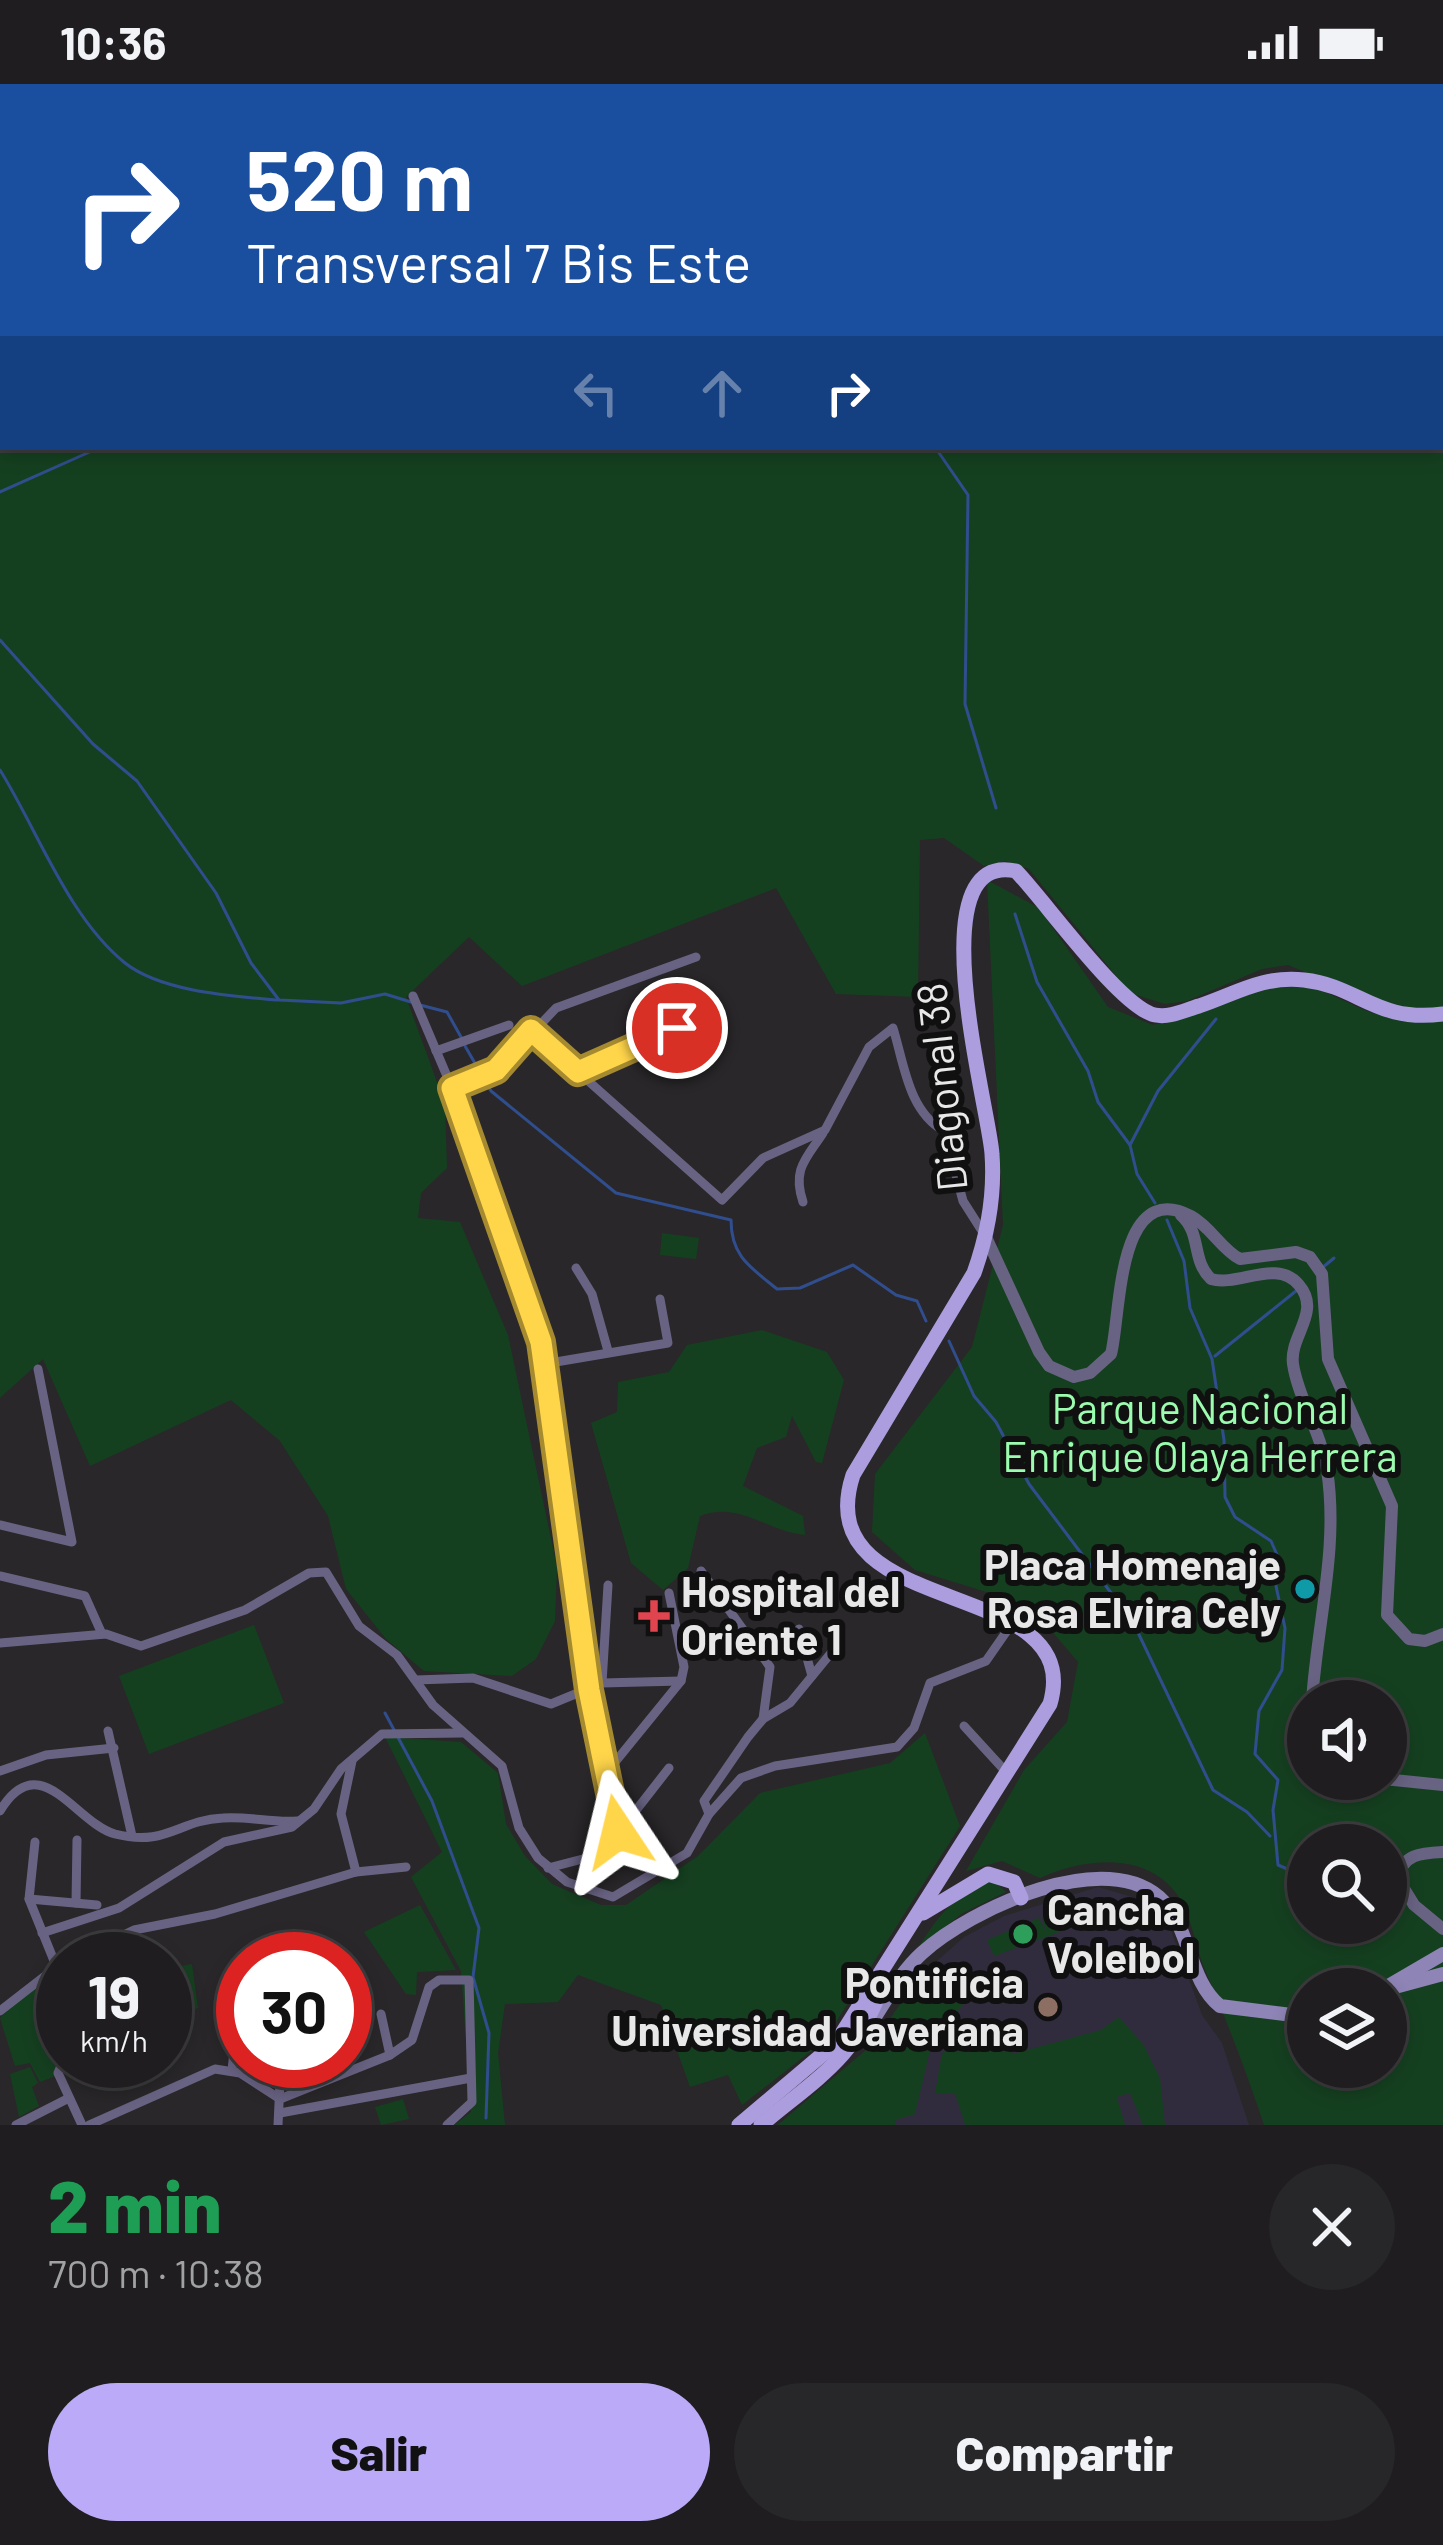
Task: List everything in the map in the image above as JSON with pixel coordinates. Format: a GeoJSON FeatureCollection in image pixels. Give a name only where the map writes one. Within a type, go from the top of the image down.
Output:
{"type":"FeatureCollection","features":[{"type":"Feature","properties":{"kind":"main road","name":"Diagonal 38"},"geometry":{"type":"LineString","coordinates":[[1011,1624],[883,1567],[859,1546],[846,1510],[853,1474],[966,1287],[986,1237],[992,1146],[971,1042],[963,964],[968,909],[975,888],[988,875],[1016,871],[1118,990],[1153,1015],[1178,1014],[1269,979],[1310,980],[1402,1017],[1443,1014]]}},
{"type":"Feature","properties":{"kind":"main road"},"geometry":{"type":"LineString","coordinates":[[739,2125],[827,2053],[891,1960],[1050,1704],[1056,1684],[1044,1647],[1011,1624]]}},
{"type":"Feature","properties":{"kind":"main road"},"geometry":{"type":"LineString","coordinates":[[917,1916],[988,1874],[1014,1882],[1021,1898]]}},
{"type":"Feature","properties":{"kind":"main road"},"geometry":{"type":"LineString","coordinates":[[761,2125],[839,2061],[926,1949],[972,1918],[1067,1882],[1117,1880],[1163,1901],[1207,1992],[1229,2010],[1287,2015]]}},
{"type":"Feature","properties":{"kind":"main road"},"geometry":{"type":"LineString","coordinates":[[1407,1975],[1443,1954]]}},
{"type":"Feature","properties":{"kind":"main road"},"geometry":{"type":"LineString","coordinates":[[866,2029],[891,1960]]}},
{"type":"Feature","properties":{"kind":"main road"},"geometry":{"type":"LineString","coordinates":[[1407,1983],[1443,1974]]}},
{"type":"Feature","properties":{"kind":"street"},"geometry":{"type":"LineString","coordinates":[[452,1088],[496,1070],[556,1008],[696,957]]}},
{"type":"Feature","properties":{"kind":"street"},"geometry":{"type":"LineString","coordinates":[[413,996],[452,1088],[536,1327],[589,1690],[618,1832]]}},
{"type":"Feature","properties":{"kind":"street"},"geometry":{"type":"LineString","coordinates":[[578,1072],[710,1014]]}},
{"type":"Feature","properties":{"kind":"street"},"geometry":{"type":"LineString","coordinates":[[436,1051],[509,1025]]}},
{"type":"Feature","properties":{"kind":"street"},"geometry":{"type":"LineString","coordinates":[[803,1202],[797,1184],[800,1161],[825,1130],[869,1047],[893,1028],[913,1094],[933,1125],[944,1131],[963,1201],[986,1237],[1049,1366],[1074,1377],[1090,1372],[1111,1354],[1127,1252],[1136,1230],[1149,1217],[1175,1211],[1196,1219],[1240,1259],[1295,1252],[1320,1269],[1328,1359],[1392,1506],[1387,1615],[1409,1639],[1425,1641],[1443,1634]]}},
{"type":"Feature","properties":{"kind":"street"},"geometry":{"type":"LineString","coordinates":[[531,1030],[722,1200],[763,1158],[825,1130]]}},
{"type":"Feature","properties":{"kind":"street"},"geometry":{"type":"LineString","coordinates":[[1175,1211],[1194,1231],[1198,1264],[1210,1280],[1283,1275],[1301,1286],[1306,1298],[1305,1323],[1292,1362],[1318,1429],[1330,1500],[1314,1680]]}},
{"type":"Feature","properties":{"kind":"street"},"geometry":{"type":"LineString","coordinates":[[576,1268],[592,1294],[608,1351]]}},
{"type":"Feature","properties":{"kind":"street"},"geometry":{"type":"LineString","coordinates":[[544,1364],[668,1343],[660,1299]]}},
{"type":"Feature","properties":{"kind":"street"},"geometry":{"type":"LineString","coordinates":[[0,1525],[72,1542],[38,1369]]}},
{"type":"Feature","properties":{"kind":"street"},"geometry":{"type":"LineString","coordinates":[[0,1642],[102,1634],[141,1646],[245,1610],[320,1570],[331,1577],[358,1626],[397,1655],[428,1700],[509,1776],[519,1828],[548,1868],[596,1895],[625,1894],[687,1853],[731,1786],[758,1770],[887,1753],[897,1747],[914,1728],[930,1684],[986,1661],[1011,1624]]}},
{"type":"Feature","properties":{"kind":"street"},"geometry":{"type":"LineString","coordinates":[[701,1571],[770,1667],[764,1719]]}},
{"type":"Feature","properties":{"kind":"street"},"geometry":{"type":"LineString","coordinates":[[0,1576],[85,1596],[102,1634]]}},
{"type":"Feature","properties":{"kind":"street"},"geometry":{"type":"LineString","coordinates":[[602,1683],[608,1648],[608,1586]]}},
{"type":"Feature","properties":{"kind":"street"},"geometry":{"type":"LineString","coordinates":[[607,1772],[681,1681],[684,1667],[670,1593]]}},
{"type":"Feature","properties":{"kind":"street"},"geometry":{"type":"LineString","coordinates":[[799,1629],[812,1676]]}},
{"type":"Feature","properties":{"kind":"street"},"geometry":{"type":"LineString","coordinates":[[584,1640],[608,1648]]}},
{"type":"Feature","properties":{"kind":"street"},"geometry":{"type":"LineString","coordinates":[[709,1814],[704,1801],[713,1781],[764,1719],[790,1703],[840,1642]]}},
{"type":"Feature","properties":{"kind":"street"},"geometry":{"type":"LineString","coordinates":[[416,1680],[473,1678],[551,1704],[602,1683],[681,1681]]}},
{"type":"Feature","properties":{"kind":"street"},"geometry":{"type":"LineString","coordinates":[[964,1726],[1007,1773]]}},
{"type":"Feature","properties":{"kind":"street"},"geometry":{"type":"LineString","coordinates":[[45,1932],[119,1908],[224,1842],[277,1832],[303,1820],[352,1760],[394,1730],[465,1733]]}},
{"type":"Feature","properties":{"kind":"street"},"geometry":{"type":"LineString","coordinates":[[108,1731],[132,1836]]}},
{"type":"Feature","properties":{"kind":"street"},"geometry":{"type":"LineString","coordinates":[[0,1771],[46,1755],[114,1748]]}},
{"type":"Feature","properties":{"kind":"street"},"geometry":{"type":"LineString","coordinates":[[352,1760],[341,1814],[356,1871]]}},
{"type":"Feature","properties":{"kind":"street"},"geometry":{"type":"LineString","coordinates":[[548,1868],[596,1859],[669,1768]]}},
{"type":"Feature","properties":{"kind":"street"},"geometry":{"type":"LineString","coordinates":[[1407,1781],[1443,1785]]}},
{"type":"Feature","properties":{"kind":"street"},"geometry":{"type":"LineString","coordinates":[[0,1811],[23,1787],[44,1787],[110,1833],[157,1840],[191,1824],[227,1817],[303,1820]]}},
{"type":"Feature","properties":{"kind":"street"},"geometry":{"type":"LineString","coordinates":[[76,1903],[77,1840]]}},
{"type":"Feature","properties":{"kind":"street"},"geometry":{"type":"LineString","coordinates":[[35,1842],[28,1899],[42,1932]]}},
{"type":"Feature","properties":{"kind":"street"},"geometry":{"type":"LineString","coordinates":[[1443,1852],[1405,1861],[1398,1879],[1414,1905],[1443,1929]]}},
{"type":"Feature","properties":{"kind":"street"},"geometry":{"type":"LineString","coordinates":[[130,1932],[215,1914],[356,1871],[406,1867]]}},
{"type":"Feature","properties":{"kind":"street"},"geometry":{"type":"LineString","coordinates":[[28,1899],[97,1905]]}},
{"type":"Feature","properties":{"kind":"street"},"geometry":{"type":"LineString","coordinates":[[280,2099],[389,2055],[421,2027],[429,1987],[469,1979],[472,2102],[465,2114],[447,2125]]}},
{"type":"Feature","properties":{"kind":"street"},"geometry":{"type":"LineString","coordinates":[[0,2011],[36,1982]]}},
{"type":"Feature","properties":{"kind":"street"},"geometry":{"type":"LineString","coordinates":[[381,2014],[389,2055]]}},
{"type":"Feature","properties":{"kind":"street"},"geometry":{"type":"LineString","coordinates":[[65,2088],[86,2125],[216,2071]]}},
{"type":"Feature","properties":{"kind":"street"},"geometry":{"type":"LineString","coordinates":[[280,2088],[279,2119],[471,2078]]}},
{"type":"Feature","properties":{"kind":"street"},"geometry":{"type":"LineString","coordinates":[[262,2088],[280,2099]]}},
{"type":"Feature","properties":{"kind":"street"},"geometry":{"type":"LineString","coordinates":[[16,2124],[69,2098]]}},
{"type":"Feature","properties":{"kind":"shaded area","name":"Pontificia Universidad Javeriana"},"geometry":{"type":"Polygon","coordinates":[[[1098,1887],[1146,1901],[1168,1922],[1202,2015],[1222,2043],[1249,2125],[778,2125],[873,2044],[919,1977],[964,1937],[1004,1916],[1098,1887]]]}},
{"type":"Feature","properties":{"kind":"green space"},"geometry":{"type":"Polygon","coordinates":[[[0,450],[1443,450],[1443,1011],[1407,1013],[1288,965],[1262,969],[1187,1001],[1165,1004],[1130,993],[1029,869],[1005,861],[984,866],[944,838],[920,840],[918,997],[836,994],[776,888],[522,986],[469,937],[406,997],[445,1104],[447,1168],[421,1193],[418,1218],[460,1222],[508,1335],[557,1567],[555,1621],[536,1659],[512,1676],[424,1671],[386,1639],[346,1589],[328,1516],[280,1441],[231,1400],[90,1466],[43,1359],[0,1398],[0,450]]]}},
{"type":"Feature","properties":{"kind":"green space","name":"Parque Nacional Enrique Olaya Herrera"},"geometry":{"type":"Polygon","coordinates":[[[987,880],[1039,908],[1108,1007],[1153,1025],[1284,983],[1314,987],[1369,1012],[1403,1019],[1443,1016],[1443,2125],[1264,2125],[1186,1911],[1163,1879],[1147,1870],[1130,1864],[1093,1863],[1040,1878],[1002,1861],[966,1871],[1024,1770],[1067,1722],[1078,1662],[1050,1629],[993,1594],[915,1570],[872,1532],[875,1474],[972,1347],[1003,1225],[987,880]]]}},
{"type":"Feature","properties":{"kind":"green space"},"geometry":{"type":"Polygon","coordinates":[[[662,1233],[699,1238],[696,1259],[660,1255],[662,1233]]]}},
{"type":"Feature","properties":{"kind":"green space"},"geometry":{"type":"Polygon","coordinates":[[[762,1330],[827,1352],[844,1380],[822,1463],[816,1462],[792,1416],[786,1437],[757,1448],[743,1486],[803,1516],[805,1535],[741,1514],[700,1516],[688,1568],[663,1590],[631,1563],[591,1423],[617,1412],[618,1382],[669,1372],[687,1345],[762,1330]]]}},
{"type":"Feature","properties":{"kind":"green space"},"geometry":{"type":"Polygon","coordinates":[[[254,1625],[284,1703],[149,1754],[119,1676],[254,1625]]]}},
{"type":"Feature","properties":{"kind":"green space"},"geometry":{"type":"Polygon","coordinates":[[[925,1733],[960,1826],[824,2041],[742,2105],[728,2075],[690,2087],[661,2005],[578,1975],[558,2002],[505,2004],[498,2053],[505,2125],[454,2125],[471,2112],[461,1971],[411,1877],[442,1852],[385,1737],[461,1742],[498,1773],[506,1824],[525,1856],[552,1884],[601,1905],[626,1905],[698,1856],[760,1793],[890,1763],[925,1733]]]}},
{"type":"Feature","properties":{"kind":"green space"},"geometry":{"type":"Polygon","coordinates":[[[993,1880],[1006,1892],[961,1914],[916,1951],[958,1898],[993,1880]]]}},
{"type":"Feature","properties":{"kind":"green space"},"geometry":{"type":"Polygon","coordinates":[[[1090,1903],[1095,1919],[994,1956],[987,1940],[1039,1918],[1046,1932],[1042,1917],[1090,1903]]]}},
{"type":"Feature","properties":{"kind":"green space"},"geometry":{"type":"Polygon","coordinates":[[[420,1905],[456,1970],[417,1972],[416,1995],[406,1994],[372,1944],[372,1932],[364,1932],[420,1905]]]}},
{"type":"Feature","properties":{"kind":"green space"},"geometry":{"type":"Polygon","coordinates":[[[192,1964],[198,2008],[192,2010],[192,1964]]]}},
{"type":"Feature","properties":{"kind":"green space"},"geometry":{"type":"Polygon","coordinates":[[[953,1982],[966,2000],[931,2046],[915,2114],[895,2120],[896,2125],[778,2125],[873,2044],[911,1988],[953,1982]]]}},
{"type":"Feature","properties":{"kind":"green space"},"geometry":{"type":"Polygon","coordinates":[[[36,1983],[36,2074],[30,2063],[15,2066],[0,2018],[36,1983]]]}},
{"type":"Feature","properties":{"kind":"green space"},"geometry":{"type":"Polygon","coordinates":[[[1119,2017],[1143,2044],[1160,2078],[1165,2125],[1143,2125],[1130,2093],[1117,2097],[1125,2125],[965,2125],[955,2093],[935,2094],[942,2053],[965,2046],[968,2053],[1007,2041],[1012,2054],[1101,2030],[1119,2017]]]}},
{"type":"Feature","properties":{"kind":"green space"},"geometry":{"type":"Polygon","coordinates":[[[30,2067],[36,2079],[32,2087],[39,2106],[19,2117],[10,2074],[30,2067]]]}},
{"type":"Feature","properties":{"kind":"green space"},"geometry":{"type":"Polygon","coordinates":[[[403,2099],[409,2119],[381,2125],[375,2107],[403,2099]]]}},
{"type":"Feature","properties":{"kind":"waterway"},"geometry":{"type":"LineString","coordinates":[[0,492],[94,450]]}},
{"type":"Feature","properties":{"kind":"waterway"},"geometry":{"type":"LineString","coordinates":[[937,450],[968,495],[965,704],[996,808]]}},
{"type":"Feature","properties":{"kind":"waterway"},"geometry":{"type":"LineString","coordinates":[[0,640],[93,744],[137,781],[216,893],[251,963],[279,1000],[341,1003],[385,994],[411,1002]]}},
{"type":"Feature","properties":{"kind":"waterway"},"geometry":{"type":"LineString","coordinates":[[0,770],[70,898],[125,963],[177,986],[277,1000]]}},
{"type":"Feature","properties":{"kind":"waterway"},"geometry":{"type":"LineString","coordinates":[[1015,914],[1037,982],[1088,1071],[1098,1102],[1130,1145],[1137,1174],[1155,1203]]}},
{"type":"Feature","properties":{"kind":"waterway"},"geometry":{"type":"LineString","coordinates":[[420,1005],[447,1012],[461,1037]]}},
{"type":"Feature","properties":{"kind":"waterway"},"geometry":{"type":"LineString","coordinates":[[1130,1145],[1158,1091],[1216,1019]]}},
{"type":"Feature","properties":{"kind":"waterway"},"geometry":{"type":"LineString","coordinates":[[465,1046],[491,1091],[616,1193],[731,1220],[738,1252],[777,1289],[800,1288],[853,1265],[896,1295],[917,1301],[926,1321]]}},
{"type":"Feature","properties":{"kind":"waterway"},"geometry":{"type":"LineString","coordinates":[[1167,1220],[1184,1261],[1190,1308],[1212,1359],[1224,1440],[1225,1497],[1235,1517],[1271,1541],[1278,1557],[1276,1586],[1285,1628],[1282,1670],[1259,1711],[1255,1754],[1278,1780],[1273,1810],[1278,1865],[1287,1869]]}},
{"type":"Feature","properties":{"kind":"waterway"},"geometry":{"type":"LineString","coordinates":[[1322,1268],[1334,1258]]}},
{"type":"Feature","properties":{"kind":"waterway"},"geometry":{"type":"LineString","coordinates":[[1215,1356],[1296,1291]]}},
{"type":"Feature","properties":{"kind":"waterway"},"geometry":{"type":"LineString","coordinates":[[949,1341],[974,1396],[996,1422],[1029,1484],[1133,1622],[1213,1790],[1247,1812],[1270,1836]]}},
{"type":"Feature","properties":{"kind":"waterway"},"geometry":{"type":"LineString","coordinates":[[385,1713],[432,1801],[479,1928],[473,1977],[489,2033],[486,2118]]}},
{"type":"Feature","properties":{"kind":"place","name":"Placa Homenaje Rosa Elvira Cely"},"geometry":{"type":"Point","coordinates":[1305,1589]}},
{"type":"Feature","properties":{"kind":"place","name":"Hospital del Oriente 1"},"geometry":{"type":"Point","coordinates":[654,1616]}},
{"type":"Feature","properties":{"kind":"place","name":"Cancha Voleibol"},"geometry":{"type":"Point","coordinates":[1023,1934]}},
{"type":"Feature","properties":{"kind":"place","name":"Pontificia Universidad Javeriana"},"geometry":{"type":"Point","coordinates":[1048,2007]}},
{"type":"Feature","properties":{"kind":"route"},"geometry":{"type":"LineString","coordinates":[[618,1832],[589,1690],[541,1342],[452,1088],[496,1070],[531,1030],[578,1072],[677,1028]]}}]}
